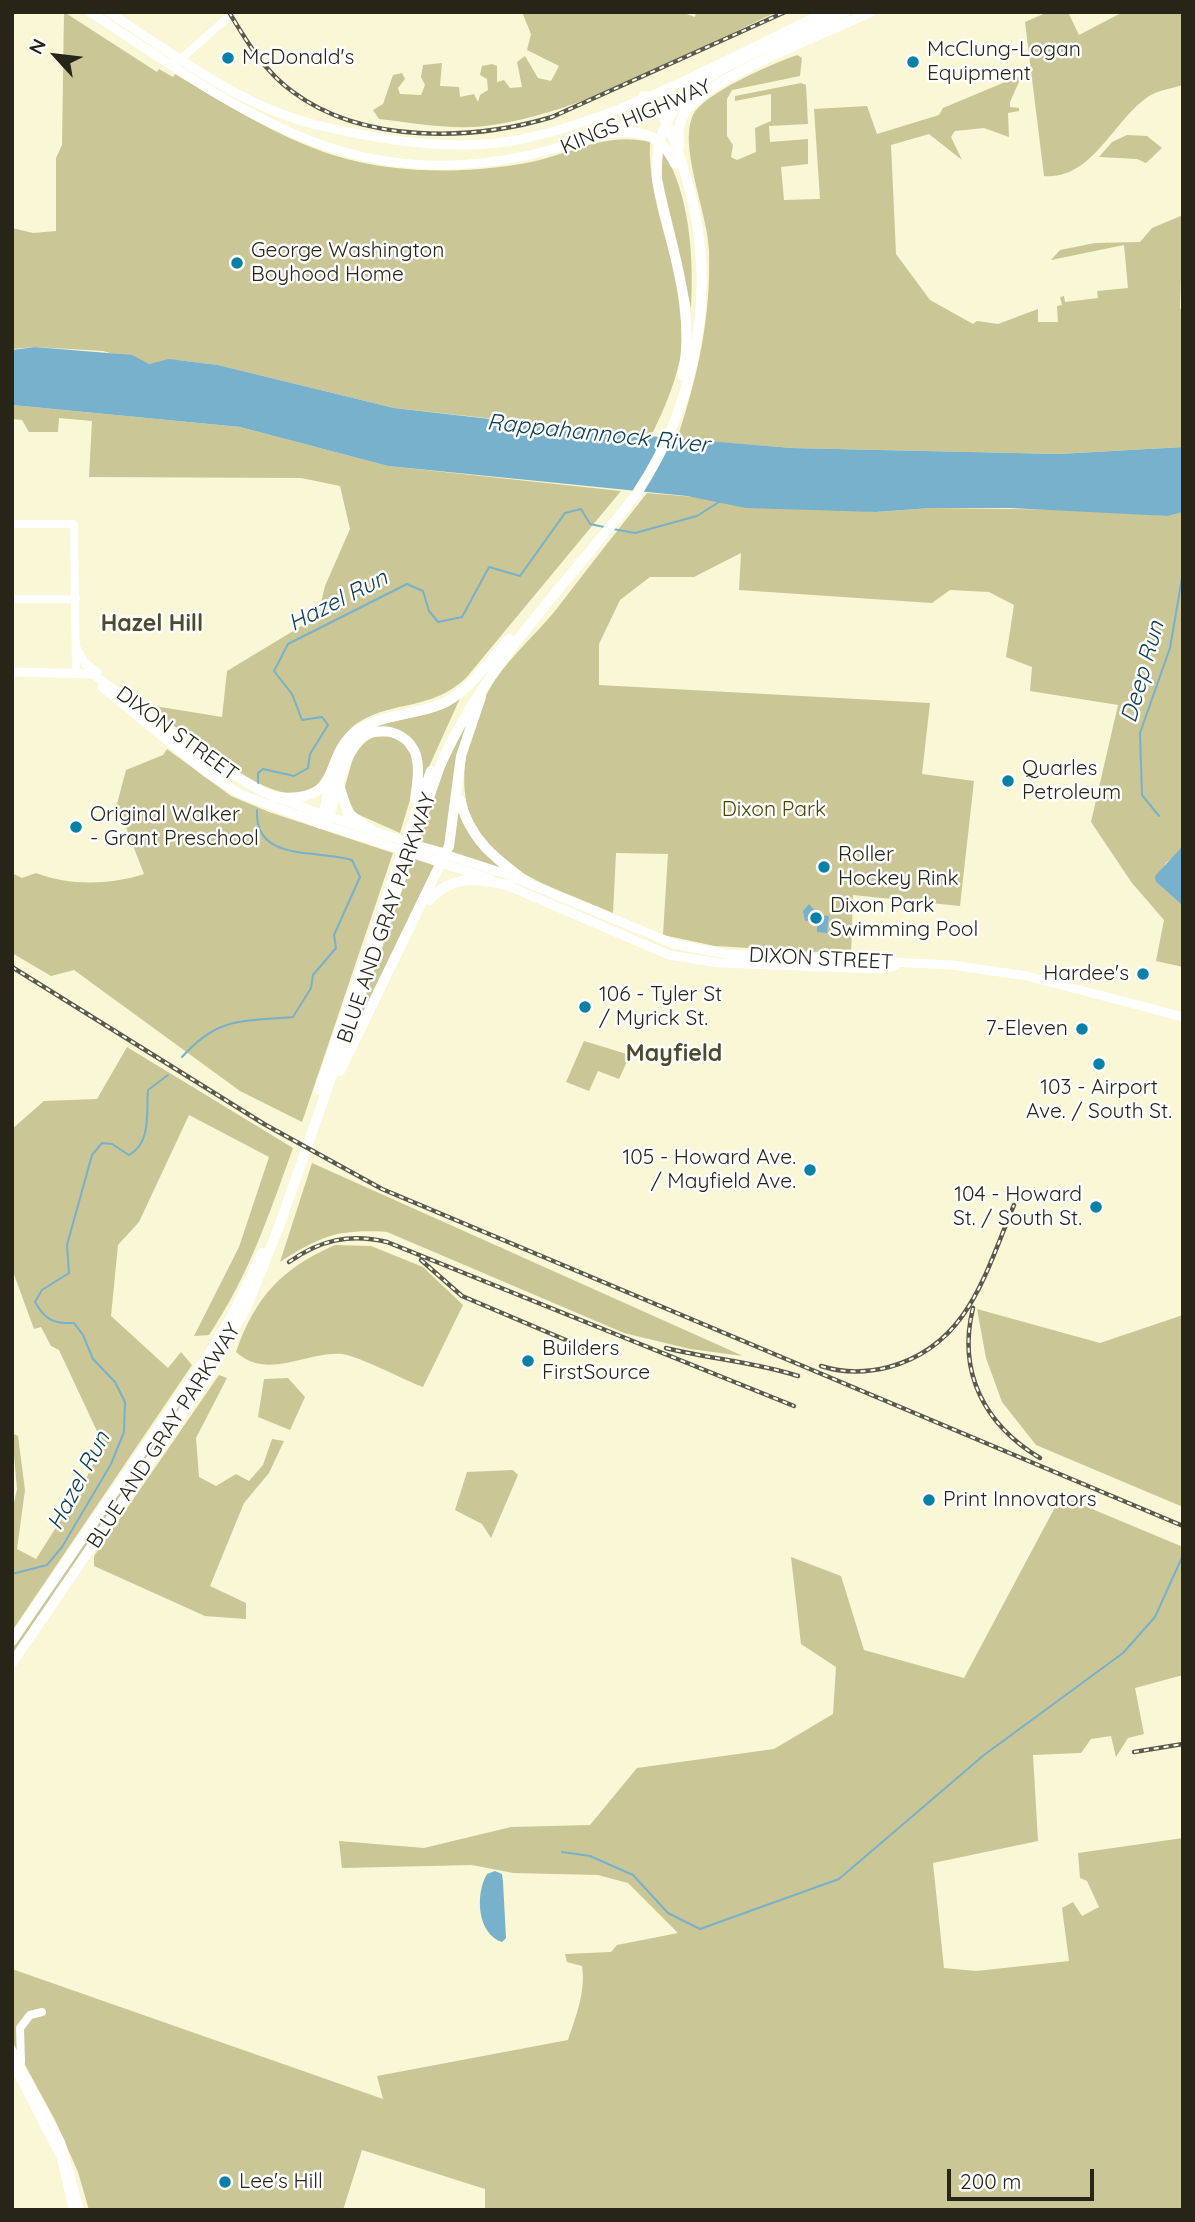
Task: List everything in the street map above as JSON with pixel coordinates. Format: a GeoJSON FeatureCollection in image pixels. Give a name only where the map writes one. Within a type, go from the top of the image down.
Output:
{"type":"FeatureCollection","features":[{"type":"Feature","properties":{"kind":"highway"},"geometry":{"type":"LineString","coordinates":[[682,378],[688,333],[687,305],[657,179],[658,148],[670,116],[690,89],[720,68],[845,12]]}},
{"type":"Feature","properties":{"kind":"highway","name":"KINGS HIGHWAY"},"geometry":{"type":"LineString","coordinates":[[730,77],[871,12]]}},
{"type":"Feature","properties":{"kind":"highway"},"geometry":{"type":"LineString","coordinates":[[683,167],[679,135],[683,115],[698,98],[730,77]]}},
{"type":"Feature","properties":{"kind":"highway"},"geometry":{"type":"LineString","coordinates":[[644,96],[659,110],[683,167]]}},
{"type":"Feature","properties":{"kind":"highway"},"geometry":{"type":"LineString","coordinates":[[602,134],[632,131],[652,136],[668,149],[679,173],[692,231],[696,285],[692,333],[682,378]]}},
{"type":"Feature","properties":{"kind":"highway","name":"BLUE AND GRAY PARKWAY"},"geometry":{"type":"LineString","coordinates":[[12,1663],[224,1351],[257,1284],[401,863],[451,726],[480,677],[509,639],[637,492],[674,413],[695,355],[702,285],[699,242],[683,167]]}},
{"type":"Feature","properties":{"kind":"highway","name":"BLUE AND GRAY PARKWAY"},"geometry":{"type":"LineString","coordinates":[[674,413],[682,378]]}},
{"type":"Feature","properties":{"kind":"highway","name":"BLUE AND GRAY PARKWAY"},"geometry":{"type":"LineString","coordinates":[[413,830],[452,739],[490,674],[588,548]]}},
{"type":"Feature","properties":{"kind":"highway"},"geometry":{"type":"LineString","coordinates":[[275,803],[311,794],[328,780],[344,745],[354,733],[366,725],[445,702],[460,692],[509,639]]}},
{"type":"Feature","properties":{"kind":"highway"},"geometry":{"type":"LineString","coordinates":[[312,1122],[419,914],[443,858],[453,831],[466,738],[490,674]]}},
{"type":"Feature","properties":{"kind":"highway"},"geometry":{"type":"LineString","coordinates":[[324,818],[350,754],[362,738],[379,731],[398,734],[413,748],[418,765],[413,830]]}},
{"type":"Feature","properties":{"kind":"highway"},"geometry":{"type":"LineString","coordinates":[[324,818],[335,765]]}},
{"type":"Feature","properties":{"kind":"highway"},"geometry":{"type":"LineString","coordinates":[[339,785],[342,802],[348,813],[373,831]]}},
{"type":"Feature","properties":{"kind":"highway"},"geometry":{"type":"LineString","coordinates":[[458,789],[466,818],[481,844],[497,861],[527,882]]}},
{"type":"Feature","properties":{"kind":"highway"},"geometry":{"type":"LineString","coordinates":[[419,914],[436,893],[457,880],[475,878],[510,886]]}},
{"type":"Feature","properties":{"kind":"highway","name":"BLUE AND GRAY PARKWAY"},"geometry":{"type":"LineString","coordinates":[[12,1641],[228,1322],[264,1249],[293,1175]]}},
{"type":"Feature","properties":{"kind":"main road","name":"KINGS HIGHWAY"},"geometry":{"type":"LineString","coordinates":[[90,12],[177,62],[281,114],[337,130],[433,144],[478,144],[521,139],[572,126],[644,96],[825,12]]}},
{"type":"Feature","properties":{"kind":"main road","name":"KINGS HIGHWAY"},"geometry":{"type":"LineString","coordinates":[[108,12],[235,104],[291,133],[376,159],[431,165],[491,163],[542,155],[602,134],[730,77]]}},
{"type":"Feature","properties":{"kind":"main road"},"geometry":{"type":"LineString","coordinates":[[177,62],[234,12]]}},
{"type":"Feature","properties":{"kind":"main road"},"geometry":{"type":"LineString","coordinates":[[12,524],[74,524],[76,599],[76,672],[12,672]]}},
{"type":"Feature","properties":{"kind":"main road"},"geometry":{"type":"LineString","coordinates":[[12,598],[76,599]]}},
{"type":"Feature","properties":{"kind":"main road"},"geometry":{"type":"LineString","coordinates":[[76,648],[85,663],[120,693]]}},
{"type":"Feature","properties":{"kind":"main road","name":"DIXON STREET"},"geometry":{"type":"LineString","coordinates":[[76,672],[93,674],[275,803]]}},
{"type":"Feature","properties":{"kind":"main road","name":"DIXON STREET"},"geometry":{"type":"LineString","coordinates":[[76,672],[100,685],[207,773],[240,794],[527,882],[651,937],[691,948],[753,956],[904,964]]}},
{"type":"Feature","properties":{"kind":"main road","name":"DIXON STREET"},"geometry":{"type":"LineString","coordinates":[[324,818],[373,831],[443,858],[655,950],[686,958],[728,964],[848,968],[881,968],[904,964]]}},
{"type":"Feature","properties":{"kind":"main road"},"geometry":{"type":"LineString","coordinates":[[904,964],[952,965],[1027,976],[1183,1017]]}},
{"type":"Feature","properties":{"kind":"main road"},"geometry":{"type":"LineString","coordinates":[[22,2068],[19,2030],[28,2016],[42,2012]]}},
{"type":"Feature","properties":{"kind":"main road"},"geometry":{"type":"LineString","coordinates":[[12,2051],[61,2141],[80,2210]]}},
{"type":"Feature","properties":{"kind":"main road"},"geometry":{"type":"LineString","coordinates":[[12,2063],[57,2151],[71,2210]]}},
{"type":"Feature","properties":{"kind":"green space"},"geometry":{"type":"Polygon","coordinates":[[[64,12],[157,72],[159,69],[173,77],[175,74],[294,140],[359,162],[406,169],[479,169],[526,163],[602,142],[634,139],[650,142],[654,189],[677,281],[683,328],[678,370],[651,436],[394,408],[218,365],[176,360],[149,364],[103,351],[35,347],[12,349],[12,228],[33,233],[56,231],[56,158],[62,145],[64,12]]]}},
{"type":"Feature","properties":{"kind":"green space"},"geometry":{"type":"Polygon","coordinates":[[[522,12],[681,12],[695,17],[696,12],[777,12],[634,80],[596,96],[521,120],[459,127],[379,119],[373,110],[383,104],[393,75],[402,73],[405,79],[398,88],[400,94],[421,95],[425,85],[421,77],[423,65],[442,63],[440,86],[459,87],[460,97],[474,94],[478,102],[480,95],[488,90],[487,79],[480,75],[482,66],[497,66],[497,82],[504,80],[510,88],[522,87],[517,62],[525,56],[538,78],[551,81],[559,66],[527,50],[531,34],[522,12]]]}},
{"type":"Feature","properties":{"kind":"green space"},"geometry":{"type":"Polygon","coordinates":[[[1048,12],[1068,12],[1079,35],[1123,12],[1183,12],[1183,85],[1155,93],[1138,105],[1090,158],[1077,168],[1061,175],[1044,176],[1025,22],[1048,12]]]}},
{"type":"Feature","properties":{"kind":"green space"},"geometry":{"type":"Polygon","coordinates":[[[797,55],[802,58],[800,76],[732,90],[727,99],[727,136],[733,145],[731,157],[737,160],[756,152],[755,128],[771,121],[771,94],[735,101],[735,96],[801,83],[806,85],[808,124],[769,126],[770,142],[808,139],[808,164],[781,167],[784,200],[820,199],[814,109],[867,106],[877,134],[939,115],[943,108],[1022,75],[1010,102],[1010,107],[1019,108],[1019,111],[1008,113],[1009,137],[984,128],[955,131],[951,137],[962,160],[929,134],[891,145],[896,254],[930,300],[973,324],[977,321],[998,324],[1038,309],[1038,322],[1058,322],[1057,306],[1062,305],[1060,297],[1064,296],[1065,302],[1098,298],[1097,291],[1128,288],[1124,245],[1051,260],[1060,250],[1095,243],[1140,242],[1152,228],[1183,215],[1180,308],[1183,312],[1183,447],[1059,454],[791,448],[677,439],[702,346],[708,299],[709,251],[689,144],[689,128],[693,115],[700,106],[724,89],[797,55]]]}},
{"type":"Feature","properties":{"kind":"green space"},"geometry":{"type":"Polygon","coordinates":[[[1127,135],[1147,136],[1162,148],[1146,163],[1137,159],[1099,157],[1112,142],[1127,135]]]}},
{"type":"Feature","properties":{"kind":"green space"},"geometry":{"type":"Polygon","coordinates":[[[662,149],[679,185],[688,226],[692,268],[691,308],[661,179],[662,149]]]}},
{"type":"Feature","properties":{"kind":"green space"},"geometry":{"type":"Polygon","coordinates":[[[12,405],[240,427],[388,466],[621,491],[466,678],[439,696],[386,710],[359,722],[341,741],[322,780],[310,790],[280,792],[248,777],[142,704],[222,717],[227,671],[318,616],[325,586],[350,529],[340,486],[301,478],[89,477],[92,421],[59,418],[58,432],[29,432],[22,420],[12,419],[12,405]]]}},
{"type":"Feature","properties":{"kind":"green space","name":"Dixon Park"},"geometry":{"type":"Polygon","coordinates":[[[647,493],[876,512],[931,508],[1089,510],[1168,516],[1183,512],[1183,849],[1166,863],[1156,882],[1183,906],[1183,967],[1156,961],[1164,920],[1132,883],[1091,822],[1118,705],[1030,691],[1032,667],[1006,657],[1014,605],[989,592],[950,590],[932,603],[739,590],[741,553],[694,577],[650,577],[620,600],[599,644],[599,685],[930,703],[922,774],[974,781],[960,906],[853,895],[851,954],[715,946],[663,935],[668,854],[616,853],[613,913],[546,885],[499,857],[475,827],[464,785],[469,741],[484,698],[516,653],[555,611],[647,493]]]}},
{"type":"Feature","properties":{"kind":"green space"},"geometry":{"type":"Polygon","coordinates":[[[461,696],[423,780],[418,753],[380,729],[372,727],[438,710],[461,696]]]}},
{"type":"Feature","properties":{"kind":"green space"},"geometry":{"type":"Polygon","coordinates":[[[470,712],[444,848],[418,841],[437,784],[470,712]]]}},
{"type":"Feature","properties":{"kind":"green space"},"geometry":{"type":"Polygon","coordinates":[[[398,736],[414,759],[412,793],[400,833],[355,813],[344,790],[355,751],[370,737],[398,736]]]}},
{"type":"Feature","properties":{"kind":"green space"},"geometry":{"type":"Polygon","coordinates":[[[167,749],[231,796],[269,812],[393,853],[302,1122],[240,1091],[74,970],[51,976],[12,953],[12,873],[22,878],[36,873],[62,880],[90,883],[144,874],[117,804],[126,770],[163,755],[167,749]]]}},
{"type":"Feature","properties":{"kind":"green space"},"geometry":{"type":"Polygon","coordinates":[[[458,804],[477,845],[505,870],[451,852],[458,804]]]}},
{"type":"Feature","properties":{"kind":"green space"},"geometry":{"type":"Polygon","coordinates":[[[413,857],[438,865],[351,1039],[413,857]]]}},
{"type":"Feature","properties":{"kind":"green space"},"geometry":{"type":"Polygon","coordinates":[[[584,1041],[630,1055],[619,1079],[598,1071],[589,1091],[566,1082],[584,1041]]]}},
{"type":"Feature","properties":{"kind":"green space"},"geometry":{"type":"Polygon","coordinates":[[[127,1047],[293,1148],[257,1244],[236,1290],[209,1335],[194,1336],[239,1247],[269,1157],[189,1115],[139,1222],[118,1245],[111,1316],[168,1368],[181,1352],[192,1365],[12,1631],[12,1512],[17,1489],[12,1433],[18,1436],[25,1490],[17,1549],[36,1559],[83,1485],[103,1444],[59,1350],[51,1346],[41,1327],[34,1329],[12,1269],[12,1129],[44,1101],[97,1099],[127,1047]]]}},
{"type":"Feature","properties":{"kind":"green space"},"geometry":{"type":"Polygon","coordinates":[[[312,1163],[743,1356],[690,1349],[624,1333],[387,1232],[355,1232],[330,1236],[280,1262],[312,1163]]]}},
{"type":"Feature","properties":{"kind":"green space"},"geometry":{"type":"Polygon","coordinates":[[[335,1245],[371,1246],[423,1267],[463,1305],[423,1387],[342,1354],[315,1356],[274,1365],[248,1360],[236,1352],[252,1315],[285,1274],[335,1245]]]}},
{"type":"Feature","properties":{"kind":"green space"},"geometry":{"type":"Polygon","coordinates":[[[977,1309],[1100,1343],[1183,1315],[1183,1507],[1036,1445],[1002,1402],[986,1358],[977,1309]]]}},
{"type":"Feature","properties":{"kind":"green space"},"geometry":{"type":"Polygon","coordinates":[[[207,1364],[205,1370],[12,1657],[12,1646],[207,1364]]]}},
{"type":"Feature","properties":{"kind":"green space"},"geometry":{"type":"Polygon","coordinates":[[[219,1375],[227,1378],[196,1438],[199,1477],[216,1486],[236,1474],[249,1481],[263,1465],[272,1439],[284,1441],[269,1473],[244,1503],[210,1586],[246,1603],[246,1619],[205,1616],[94,1566],[94,1556],[219,1375]]]}},
{"type":"Feature","properties":{"kind":"green space"},"geometry":{"type":"Polygon","coordinates":[[[288,1378],[305,1397],[290,1430],[258,1417],[264,1379],[288,1378]]]}},
{"type":"Feature","properties":{"kind":"green space"},"geometry":{"type":"Polygon","coordinates":[[[513,1470],[518,1475],[491,1538],[482,1524],[455,1510],[467,1472],[513,1470]]]}},
{"type":"Feature","properties":{"kind":"green space"},"geometry":{"type":"Polygon","coordinates":[[[1061,1496],[1183,1547],[1183,1675],[1135,1688],[1144,1734],[1128,1738],[1116,1757],[1111,1736],[1091,1739],[1081,1753],[1033,1755],[1038,1841],[933,1863],[944,1968],[976,1971],[1069,1961],[1062,1908],[1073,1902],[1082,1916],[1099,1907],[1087,1881],[1080,1878],[1078,1853],[1183,1838],[1183,2210],[485,2210],[485,2189],[362,2150],[343,2210],[89,2210],[78,2172],[55,2120],[12,2041],[12,1969],[383,2099],[377,2076],[568,2040],[580,2003],[583,1975],[582,1966],[567,1962],[565,1954],[611,1952],[617,1945],[678,1933],[628,1883],[598,1875],[513,1873],[472,1865],[342,1868],[339,1841],[424,1848],[511,1827],[590,1825],[637,1768],[774,1749],[833,1714],[836,1667],[801,1644],[791,1557],[841,1576],[864,1650],[964,1678],[1061,1496]]]}},
{"type":"Feature","properties":{"kind":"water","name":"Rappahannock River"},"geometry":{"type":"Polygon","coordinates":[[[35,347],[132,355],[149,364],[169,359],[218,365],[394,408],[613,433],[791,448],[1059,454],[1183,447],[1183,512],[1168,516],[1010,508],[931,508],[876,512],[746,508],[687,496],[388,466],[240,427],[12,405],[12,350],[35,347]]]}},
{"type":"Feature","properties":{"kind":"water"},"geometry":{"type":"Polygon","coordinates":[[[1181,848],[1183,906],[1156,882],[1155,876],[1181,848]]]}},
{"type":"Feature","properties":{"kind":"water","name":"Dixon Park Swimming Pool"},"geometry":{"type":"Polygon","coordinates":[[[809,904],[819,915],[829,916],[827,933],[817,932],[817,920],[805,921],[803,911],[809,904]]]}},
{"type":"Feature","properties":{"kind":"water"},"geometry":{"type":"Polygon","coordinates":[[[495,1871],[502,1874],[503,1882],[506,1938],[502,1942],[487,1931],[480,1902],[483,1882],[487,1874],[495,1871]]]}},
{"type":"Feature","properties":{"kind":"waterway","name":"Hazel Run"},"geometry":{"type":"LineString","coordinates":[[613,529],[635,533],[697,516],[719,502]]}},
{"type":"Feature","properties":{"kind":"waterway","name":"Hazel Run"},"geometry":{"type":"LineString","coordinates":[[258,786],[258,773],[263,769],[294,776],[308,768],[310,754],[328,725],[322,717],[302,720],[292,694],[274,671],[288,644],[407,584],[423,591],[429,611],[438,622],[462,617],[489,567],[520,576],[565,513],[581,509],[590,524],[604,527]]}},
{"type":"Feature","properties":{"kind":"waterway","name":"Deep Run"},"geometry":{"type":"LineString","coordinates":[[1159,816],[1142,795],[1140,733],[1170,648],[1183,572]]}},
{"type":"Feature","properties":{"kind":"waterway","name":"Hazel Run"},"geometry":{"type":"LineString","coordinates":[[182,1057],[208,1034],[220,1028],[245,1021],[293,1017],[311,988],[313,975],[336,948],[334,935],[360,877],[352,860],[291,851],[266,839],[259,827],[257,810]]}},
{"type":"Feature","properties":{"kind":"waterway","name":"Hazel Run"},"geometry":{"type":"LineString","coordinates":[[12,1574],[47,1565],[62,1547],[111,1464],[124,1432],[125,1402],[115,1382],[93,1359],[83,1335],[74,1323],[56,1322],[46,1317],[35,1302],[42,1290],[69,1273],[67,1245],[92,1155],[102,1143],[112,1144],[129,1155],[136,1149],[145,1135],[148,1090],[168,1075]]}},
{"type":"Feature","properties":{"kind":"waterway"},"geometry":{"type":"LineString","coordinates":[[562,1852],[590,1856],[633,1875],[668,1913],[700,1929],[839,1879],[984,1755],[1123,1653],[1155,1617],[1183,1555]]}},
{"type":"Feature","properties":{"kind":"railway"},"geometry":{"type":"LineString","coordinates":[[229,12],[265,65],[293,92],[321,109],[352,121],[419,133],[488,131],[552,117],[785,12]]}},
{"type":"Feature","properties":{"kind":"railway"},"geometry":{"type":"LineString","coordinates":[[12,967],[264,1124],[382,1189],[1183,1526]]}},
{"type":"Feature","properties":{"kind":"railway"},"geometry":{"type":"LineString","coordinates":[[821,1366],[846,1371],[880,1369],[916,1357],[938,1342],[956,1324],[971,1303],[1014,1205]]}},
{"type":"Feature","properties":{"kind":"railway"},"geometry":{"type":"LineString","coordinates":[[289,1262],[312,1248],[336,1240],[360,1238],[387,1242],[794,1406]]}},
{"type":"Feature","properties":{"kind":"railway"},"geometry":{"type":"LineString","coordinates":[[421,1260],[462,1296],[594,1352]]}},
{"type":"Feature","properties":{"kind":"railway"},"geometry":{"type":"LineString","coordinates":[[973,1308],[969,1354],[980,1395],[1004,1430],[1040,1458]]}},
{"type":"Feature","properties":{"kind":"railway"},"geometry":{"type":"LineString","coordinates":[[666,1348],[798,1376]]}},
{"type":"Feature","properties":{"kind":"railway"},"geometry":{"type":"LineString","coordinates":[[1134,1752],[1183,1744]]}},
{"type":"Feature","properties":{"kind":"place","name":"McDonald's"},"geometry":{"type":"Point","coordinates":[228,58]}},
{"type":"Feature","properties":{"kind":"place","name":"McClung-Logan Equipment"},"geometry":{"type":"Point","coordinates":[913,62]}},
{"type":"Feature","properties":{"kind":"place","name":"George Washington Boyhood Home"},"geometry":{"type":"Point","coordinates":[237,263]}},
{"type":"Feature","properties":{"kind":"place","name":"Quarles Petroleum"},"geometry":{"type":"Point","coordinates":[1008,781]}},
{"type":"Feature","properties":{"kind":"place","name":"Original Walker - Grant Preschool"},"geometry":{"type":"Point","coordinates":[76,827]}},
{"type":"Feature","properties":{"kind":"place","name":"Roller Hockey Rink"},"geometry":{"type":"Point","coordinates":[824,867]}},
{"type":"Feature","properties":{"kind":"place","name":"Dixon Park Swimming Pool"},"geometry":{"type":"Point","coordinates":[816,918]}},
{"type":"Feature","properties":{"kind":"place","name":"Hardee's"},"geometry":{"type":"Point","coordinates":[1143,974]}},
{"type":"Feature","properties":{"kind":"place","name":"106 - Tyler St / Myrick St."},"geometry":{"type":"Point","coordinates":[585,1007]}},
{"type":"Feature","properties":{"kind":"place","name":"7-Eleven"},"geometry":{"type":"Point","coordinates":[1082,1029]}},
{"type":"Feature","properties":{"kind":"place","name":"103 - Airport Ave. / South St."},"geometry":{"type":"Point","coordinates":[1099,1064]}},
{"type":"Feature","properties":{"kind":"place","name":"105 - Howard Ave. / Mayfield Ave."},"geometry":{"type":"Point","coordinates":[810,1170]}},
{"type":"Feature","properties":{"kind":"place","name":"104 - Howard St. / South St."},"geometry":{"type":"Point","coordinates":[1096,1207]}},
{"type":"Feature","properties":{"kind":"place","name":"Builders FirstSource"},"geometry":{"type":"Point","coordinates":[528,1361]}},
{"type":"Feature","properties":{"kind":"place","name":"Print Innovators"},"geometry":{"type":"Point","coordinates":[929,1500]}},
{"type":"Feature","properties":{"kind":"place","name":"Lee's Hill"},"geometry":{"type":"Point","coordinates":[225,2182]}},
{"type":"Feature","properties":{"kind":"district","name":"Hazel Hill"},"geometry":{"type":"Point","coordinates":[152,624]}},
{"type":"Feature","properties":{"kind":"district","name":"Mayfield"},"geometry":{"type":"Point","coordinates":[674,1054]}}]}
